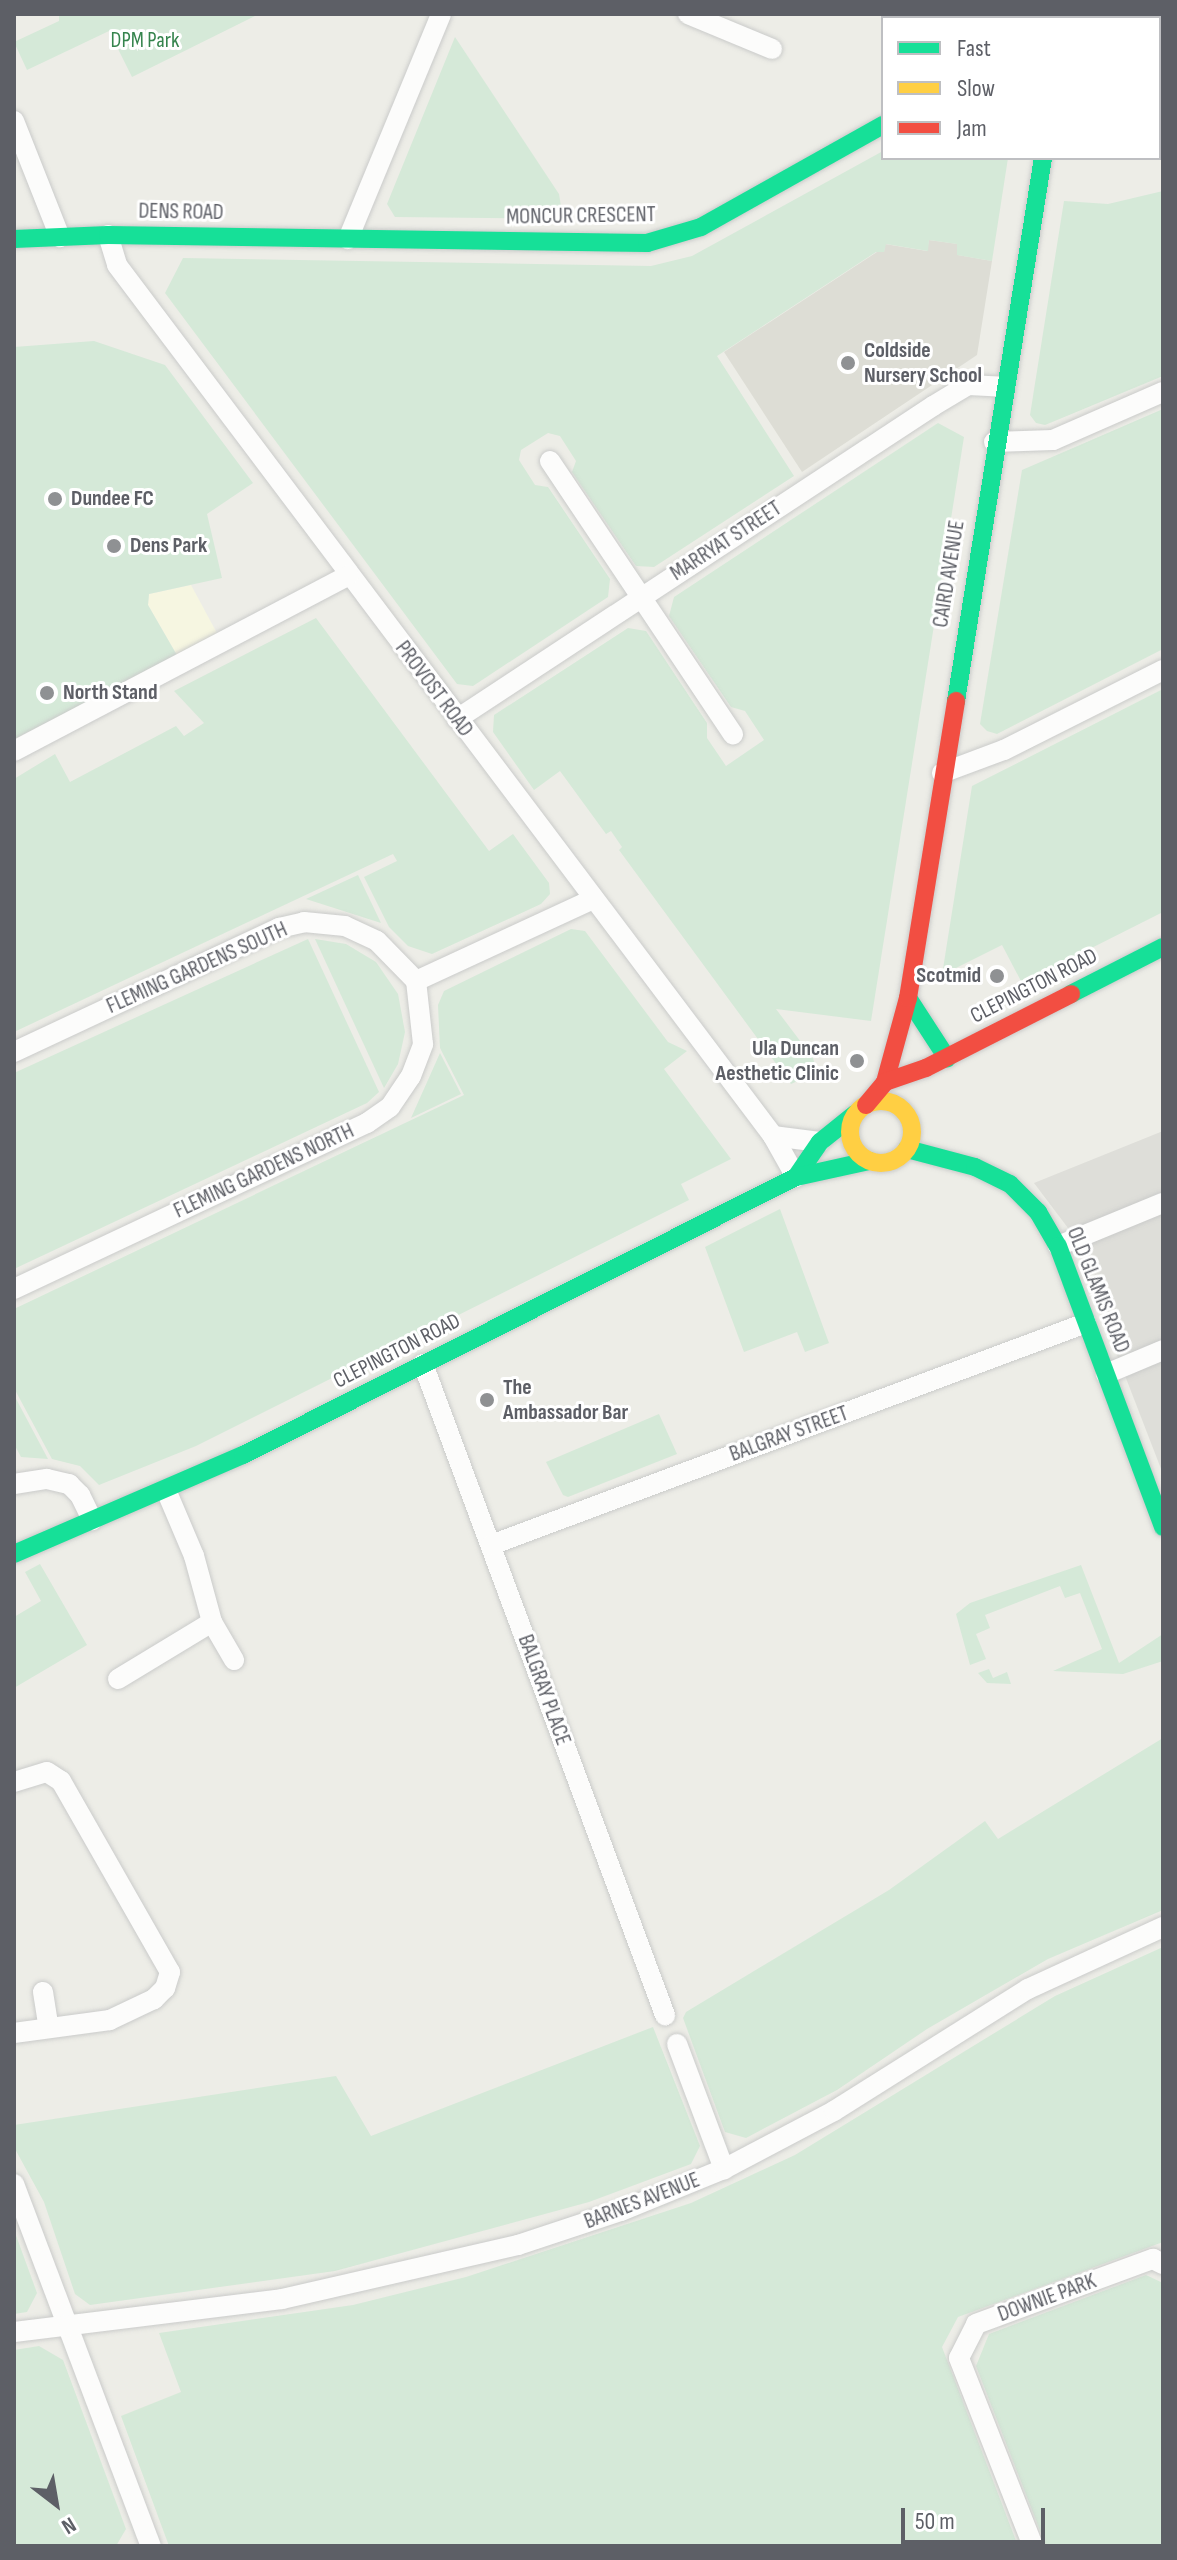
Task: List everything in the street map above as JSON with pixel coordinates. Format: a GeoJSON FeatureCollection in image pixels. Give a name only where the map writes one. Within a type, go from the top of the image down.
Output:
{"type":"FeatureCollection","features":[{"type":"Feature","properties":{"kind":"street"},"geometry":{"type":"LineString","coordinates":[[348,239],[441,14]]}},
{"type":"Feature","properties":{"kind":"street"},"geometry":{"type":"LineString","coordinates":[[688,14],[772,49]]}},
{"type":"Feature","properties":{"kind":"street"},"geometry":{"type":"LineString","coordinates":[[14,121],[60,237]]}},
{"type":"Feature","properties":{"kind":"street","name":"MONCUR CRESCENT"},"geometry":{"type":"LineString","coordinates":[[348,239],[664,240],[701,227],[881,126]]}},
{"type":"Feature","properties":{"kind":"street","name":"CAIRD AVENUE"},"geometry":{"type":"LineString","coordinates":[[885,1082],[908,998],[994,442],[1043,160]]}},
{"type":"Feature","properties":{"kind":"street","name":"DENS ROAD"},"geometry":{"type":"LineString","coordinates":[[14,239],[108,235],[348,239]]}},
{"type":"Feature","properties":{"kind":"street","name":"PROVOST ROAD"},"geometry":{"type":"LineString","coordinates":[[108,235],[117,265],[591,900],[773,1136],[796,1177]]}},
{"type":"Feature","properties":{"kind":"street","name":"MARRYAT STREET"},"geometry":{"type":"LineString","coordinates":[[457,719],[968,385],[1003,387]]}},
{"type":"Feature","properties":{"kind":"street"},"geometry":{"type":"LineString","coordinates":[[994,442],[1053,440],[1163,392]]}},
{"type":"Feature","properties":{"kind":"street"},"geometry":{"type":"LineString","coordinates":[[550,461],[733,734]]}},
{"type":"Feature","properties":{"kind":"street"},"geometry":{"type":"LineString","coordinates":[[14,751],[349,575]]}},
{"type":"Feature","properties":{"kind":"street"},"geometry":{"type":"LineString","coordinates":[[942,773],[1004,750],[1163,670]]}},
{"type":"Feature","properties":{"kind":"street"},"geometry":{"type":"LineString","coordinates":[[416,981],[591,900]]}},
{"type":"Feature","properties":{"kind":"street","name":"FLEMING GARDENS SOUTH"},"geometry":{"type":"LineString","coordinates":[[14,1052],[279,928],[304,922],[345,926],[377,941],[416,981]]}},
{"type":"Feature","properties":{"kind":"street","name":"CLEPINGTON ROAD"},"geometry":{"type":"LineString","coordinates":[[796,1177],[820,1142],[860,1109],[885,1082],[947,1058],[1163,947]]}},
{"type":"Feature","properties":{"kind":"street","name":"FLEMING GARDENS NORTH"},"geometry":{"type":"LineString","coordinates":[[14,1289],[367,1123],[390,1107],[411,1076],[423,1044],[416,981]]}},
{"type":"Feature","properties":{"kind":"street"},"geometry":{"type":"LineString","coordinates":[[908,998],[947,1058]]}},
{"type":"Feature","properties":{"kind":"street"},"geometry":{"type":"LineString","coordinates":[[900,1108],[926,1068]]}},
{"type":"Feature","properties":{"kind":"street"},"geometry":{"type":"LineString","coordinates":[[869,1161],[851,1141],[860,1109],[883,1101],[900,1108],[912,1127],[907,1149]]}},
{"type":"Feature","properties":{"kind":"street"},"geometry":{"type":"LineString","coordinates":[[773,1136],[820,1142]]}},
{"type":"Feature","properties":{"kind":"street","name":"CLEPINGTON ROAD"},"geometry":{"type":"LineString","coordinates":[[14,1554],[166,1490],[796,1177],[869,1161],[890,1161],[907,1149]]}},
{"type":"Feature","properties":{"kind":"street","name":"OLD GLAMIS ROAD"},"geometry":{"type":"LineString","coordinates":[[907,1149],[975,1167],[1010,1184],[1038,1212],[1058,1246],[1163,1527]]}},
{"type":"Feature","properties":{"kind":"street"},"geometry":{"type":"LineString","coordinates":[[1058,1246],[1163,1203]]}},
{"type":"Feature","properties":{"kind":"street","name":"BALGRAY STREET"},"geometry":{"type":"LineString","coordinates":[[491,1545],[1086,1323]]}},
{"type":"Feature","properties":{"kind":"street"},"geometry":{"type":"LineString","coordinates":[[1106,1374],[1163,1350]]}},
{"type":"Feature","properties":{"kind":"street","name":"BALGRAY PLACE"},"geometry":{"type":"LineString","coordinates":[[423,1364],[665,2015]]}},
{"type":"Feature","properties":{"kind":"street"},"geometry":{"type":"LineString","coordinates":[[14,1484],[47,1479],[69,1484],[80,1495],[92,1520]]}},
{"type":"Feature","properties":{"kind":"street"},"geometry":{"type":"LineString","coordinates":[[166,1490],[194,1556],[212,1622],[234,1660]]}},
{"type":"Feature","properties":{"kind":"street"},"geometry":{"type":"LineString","coordinates":[[118,1679],[212,1622]]}},
{"type":"Feature","properties":{"kind":"street"},"geometry":{"type":"LineString","coordinates":[[14,1782],[47,1772],[61,1781],[170,1972],[165,1988],[154,1999],[110,2020],[14,2033]]}},
{"type":"Feature","properties":{"kind":"street","name":"BARNES AVENUE"},"geometry":{"type":"LineString","coordinates":[[14,2332],[282,2299],[402,2275],[518,2245],[724,2169],[834,2111],[1028,1989],[1163,1927]]}},
{"type":"Feature","properties":{"kind":"street"},"geometry":{"type":"LineString","coordinates":[[43,1992],[49,2028]]}},
{"type":"Feature","properties":{"kind":"street"},"geometry":{"type":"LineString","coordinates":[[677,2044],[724,2169]]}},
{"type":"Feature","properties":{"kind":"street"},"geometry":{"type":"LineString","coordinates":[[14,2184],[151,2546]]}},
{"type":"Feature","properties":{"kind":"street","name":"DOWNIE PARK"},"geometry":{"type":"LineString","coordinates":[[1033,2546],[959,2358],[976,2324],[1153,2259],[1163,2264]]}},
{"type":"Feature","properties":{"kind":"shaded area","name":"Coldside Nursery School"},"geometry":{"type":"Polygon","coordinates":[[[929,240],[958,244],[958,255],[992,261],[977,355],[802,472],[724,352],[877,252],[884,252],[885,244],[927,251],[929,240]]]}},
{"type":"Feature","properties":{"kind":"shaded area"},"geometry":{"type":"Polygon","coordinates":[[[191,585],[218,635],[178,657],[148,605],[149,594],[191,585]]]}},
{"type":"Feature","properties":{"kind":"shaded area"},"geometry":{"type":"Polygon","coordinates":[[[1163,1131],[1163,1474],[1068,1228],[1034,1183],[1163,1131]]]}},
{"type":"Feature","properties":{"kind":"green space","name":"DPM Park"},"geometry":{"type":"Polygon","coordinates":[[[59,14],[259,14],[132,77],[109,31],[27,70],[14,42],[59,21],[59,14]]]}},
{"type":"Feature","properties":{"kind":"green space"},"geometry":{"type":"Polygon","coordinates":[[[455,37],[559,194],[563,219],[395,217],[387,204],[455,37]]]}},
{"type":"Feature","properties":{"kind":"green space"},"geometry":{"type":"Polygon","coordinates":[[[881,152],[881,160],[1008,160],[992,261],[957,255],[957,244],[929,240],[928,251],[886,244],[884,252],[876,252],[717,356],[794,476],[654,567],[636,566],[572,472],[576,461],[560,436],[548,433],[521,450],[519,460],[535,485],[548,487],[610,579],[608,597],[473,686],[457,684],[165,293],[183,258],[651,266],[692,256],[881,152]]]}},
{"type":"Feature","properties":{"kind":"green space"},"geometry":{"type":"Polygon","coordinates":[[[1163,191],[1163,376],[1045,425],[1036,423],[1030,415],[1064,201],[1108,204],[1163,191]]]}},
{"type":"Feature","properties":{"kind":"green space","name":"Dens Park"},"geometry":{"type":"Polygon","coordinates":[[[94,341],[165,365],[253,483],[207,514],[222,578],[149,594],[148,605],[178,657],[14,739],[14,347],[94,341]]]}},
{"type":"Feature","properties":{"kind":"green space"},"geometry":{"type":"Polygon","coordinates":[[[1163,409],[1163,649],[997,734],[987,731],[980,724],[1022,470],[1163,409]]]}},
{"type":"Feature","properties":{"kind":"green space"},"geometry":{"type":"Polygon","coordinates":[[[938,423],[964,437],[871,1021],[776,1009],[813,1058],[817,1072],[791,1084],[619,850],[622,847],[611,831],[606,834],[560,771],[534,790],[493,732],[494,715],[628,628],[646,631],[707,723],[707,738],[726,766],[764,740],[745,711],[731,707],[669,616],[674,597],[938,423]]]}},
{"type":"Feature","properties":{"kind":"green space"},"geometry":{"type":"Polygon","coordinates":[[[316,618],[489,851],[513,834],[549,883],[550,894],[541,904],[432,954],[408,946],[389,927],[364,877],[397,861],[393,854],[14,1032],[14,779],[55,754],[70,782],[176,726],[184,736],[204,723],[174,691],[316,618]]]}},
{"type":"Feature","properties":{"kind":"green space"},"geometry":{"type":"Polygon","coordinates":[[[1163,689],[1163,912],[1022,983],[1002,945],[942,975],[972,786],[1163,689]]]}},
{"type":"Feature","properties":{"kind":"green space"},"geometry":{"type":"Polygon","coordinates":[[[358,875],[381,923],[306,899],[358,875]]]}},
{"type":"Feature","properties":{"kind":"green space"},"geometry":{"type":"Polygon","coordinates":[[[571,929],[585,931],[668,1042],[687,1051],[664,1069],[731,1159],[681,1184],[689,1200],[196,1446],[99,1485],[80,1466],[52,1459],[14,1388],[14,1309],[464,1095],[440,1048],[438,1005],[444,991],[571,929]]]}},
{"type":"Feature","properties":{"kind":"green space"},"geometry":{"type":"Polygon","coordinates":[[[308,939],[379,1092],[367,1103],[14,1269],[14,1073],[308,939]]]}},
{"type":"Feature","properties":{"kind":"green space"},"geometry":{"type":"Polygon","coordinates":[[[315,939],[346,944],[376,962],[398,994],[405,1032],[398,1064],[384,1088],[315,939]]]}},
{"type":"Feature","properties":{"kind":"green space"},"geometry":{"type":"Polygon","coordinates":[[[440,1053],[461,1094],[411,1118],[440,1053]]]}},
{"type":"Feature","properties":{"kind":"green space"},"geometry":{"type":"Polygon","coordinates":[[[780,1209],[829,1343],[805,1352],[797,1332],[744,1352],[705,1247],[780,1209]]]}},
{"type":"Feature","properties":{"kind":"green space"},"geometry":{"type":"Polygon","coordinates":[[[14,1395],[48,1459],[21,1457],[14,1444],[14,1395]]]}},
{"type":"Feature","properties":{"kind":"green space"},"geometry":{"type":"Polygon","coordinates":[[[659,1414],[677,1454],[568,1497],[563,1495],[546,1462],[659,1414]]]}},
{"type":"Feature","properties":{"kind":"green space"},"geometry":{"type":"Polygon","coordinates":[[[40,1564],[87,1645],[14,1688],[14,1617],[41,1601],[25,1572],[40,1564]]]}},
{"type":"Feature","properties":{"kind":"green space"},"geometry":{"type":"Polygon","coordinates":[[[1081,1565],[1119,1663],[1163,1634],[1163,1661],[1123,1674],[1053,1671],[1102,1649],[1080,1593],[1065,1598],[1060,1586],[985,1615],[990,1628],[976,1634],[986,1659],[970,1665],[956,1614],[970,1603],[1081,1565]]]}},
{"type":"Feature","properties":{"kind":"green space"},"geometry":{"type":"Polygon","coordinates":[[[989,1669],[993,1678],[1007,1672],[1011,1684],[987,1683],[978,1673],[989,1669]]]}},
{"type":"Feature","properties":{"kind":"green space"},"geometry":{"type":"Polygon","coordinates":[[[1163,1738],[1163,1910],[1048,1959],[927,2029],[837,2090],[746,2138],[725,2132],[683,2018],[686,2012],[889,1890],[985,1821],[998,1839],[1163,1738]]]}},
{"type":"Feature","properties":{"kind":"green space"},"geometry":{"type":"Polygon","coordinates":[[[1163,1947],[1163,2242],[958,2317],[942,2347],[1018,2546],[169,2546],[121,2416],[181,2392],[159,2333],[353,2305],[466,2277],[691,2203],[795,2155],[1055,1996],[1163,1947]]]}},
{"type":"Feature","properties":{"kind":"green space"},"geometry":{"type":"Polygon","coordinates":[[[653,2027],[700,2146],[691,2164],[589,2202],[335,2271],[90,2305],[75,2294],[44,2202],[14,2147],[14,2125],[336,2076],[371,2136],[653,2027]]]}},
{"type":"Feature","properties":{"kind":"green space"},"geometry":{"type":"Polygon","coordinates":[[[14,2230],[37,2293],[27,2312],[14,2314],[14,2230]]]}},
{"type":"Feature","properties":{"kind":"green space"},"geometry":{"type":"Polygon","coordinates":[[[1146,2275],[1163,2283],[1163,2546],[1046,2546],[976,2366],[989,2334],[1146,2275]]]}},
{"type":"Feature","properties":{"kind":"green space"},"geometry":{"type":"Polygon","coordinates":[[[39,2346],[63,2360],[126,2529],[116,2546],[14,2546],[14,2350],[39,2346]]]}},
{"type":"Feature","properties":{"kind":"traffic: fast"},"geometry":{"type":"LineString","coordinates":[[1116,14],[1121,16]]}},
{"type":"Feature","properties":{"kind":"traffic: fast"},"geometry":{"type":"LineString","coordinates":[[14,239],[108,235],[647,243],[701,227],[881,126]]}},
{"type":"Feature","properties":{"kind":"traffic: fast"},"geometry":{"type":"LineString","coordinates":[[956,701],[1043,160]]}},
{"type":"Feature","properties":{"kind":"traffic: fast"},"geometry":{"type":"LineString","coordinates":[[1071,994],[1163,947]]}},
{"type":"Feature","properties":{"kind":"traffic: fast"},"geometry":{"type":"LineString","coordinates":[[908,998],[947,1058]]}},
{"type":"Feature","properties":{"kind":"traffic: fast"},"geometry":{"type":"LineString","coordinates":[[796,1177],[820,1142],[855,1114]]}},
{"type":"Feature","properties":{"kind":"traffic: fast"},"geometry":{"type":"LineString","coordinates":[[907,1149],[975,1167],[1010,1184],[1038,1212],[1058,1246],[1163,1527]]}},
{"type":"Feature","properties":{"kind":"traffic: fast"},"geometry":{"type":"LineString","coordinates":[[14,1554],[243,1455],[796,1177],[869,1161]]}},
{"type":"Feature","properties":{"kind":"traffic: slow"},"geometry":{"type":"LineString","coordinates":[[881,1101],[893,1103],[903,1110],[910,1120],[912,1132],[910,1144],[903,1154],[893,1161],[881,1163],[869,1161],[859,1154],[852,1144],[850,1132],[852,1120],[859,1110],[869,1103],[881,1101]]}},
{"type":"Feature","properties":{"kind":"traffic: jam"},"geometry":{"type":"LineString","coordinates":[[885,1082],[908,998],[956,701]]}},
{"type":"Feature","properties":{"kind":"traffic: jam"},"geometry":{"type":"LineString","coordinates":[[866,1105],[885,1082],[926,1068],[1071,994]]}},
{"type":"Feature","properties":{"kind":"place","name":"Coldside Nursery School"},"geometry":{"type":"Point","coordinates":[848,363]}},
{"type":"Feature","properties":{"kind":"place","name":"Dundee FC"},"geometry":{"type":"Point","coordinates":[55,499]}},
{"type":"Feature","properties":{"kind":"place","name":"Dens Park"},"geometry":{"type":"Point","coordinates":[114,546]}},
{"type":"Feature","properties":{"kind":"place","name":"North Stand"},"geometry":{"type":"Point","coordinates":[47,693]}},
{"type":"Feature","properties":{"kind":"place","name":"Scotmid"},"geometry":{"type":"Point","coordinates":[997,976]}},
{"type":"Feature","properties":{"kind":"place","name":"Ula Duncan Aesthetic Clinic"},"geometry":{"type":"Point","coordinates":[857,1061]}},
{"type":"Feature","properties":{"kind":"place","name":"The Ambassador Bar"},"geometry":{"type":"Point","coordinates":[487,1400]}}]}
